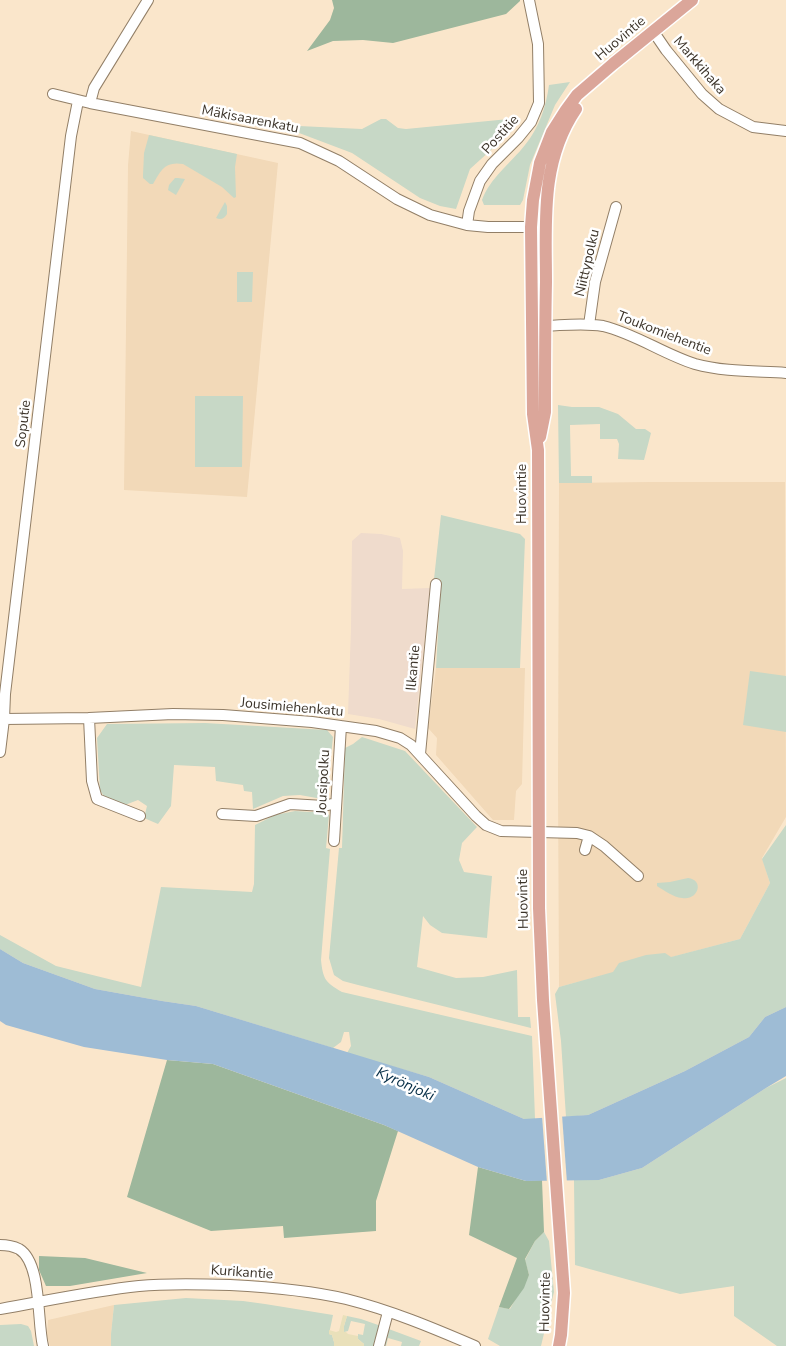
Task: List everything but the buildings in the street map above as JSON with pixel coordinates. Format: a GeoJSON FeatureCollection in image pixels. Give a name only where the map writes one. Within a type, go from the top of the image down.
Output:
{"type":"FeatureCollection","features":[{"type":"Feature","properties":{"kind":"main road","name":"Huovintie"},"geometry":{"type":"LineString","coordinates":[[539,326],[531,227],[533,200],[540,163],[552,132],[577,95],[692,0]]}},
{"type":"Feature","properties":{"kind":"main road","name":"Huovintie"},"geometry":{"type":"LineString","coordinates":[[558,1346],[564,1293],[543,1000],[539,908],[538,450],[534,414],[546,202],[551,167],[560,138],[592,82]]}},
{"type":"Feature","properties":{"kind":"street"},"geometry":{"type":"LineString","coordinates":[[90,103],[94,88],[148,0]]}},
{"type":"Feature","properties":{"kind":"street","name":"Postitie"},"geometry":{"type":"LineString","coordinates":[[467,225],[469,211],[480,181],[492,164],[531,122],[539,103],[538,44],[529,0]]}},
{"type":"Feature","properties":{"kind":"street","name":"Markkihaka"},"geometry":{"type":"LineString","coordinates":[[653,31],[702,94],[719,109],[753,127],[786,131]]}},
{"type":"Feature","properties":{"kind":"street","name":"Mäkisaarenkatu"},"geometry":{"type":"LineString","coordinates":[[53,94],[78,101],[300,143],[339,161],[397,199],[430,215],[467,225],[488,228],[545,227]]}},
{"type":"Feature","properties":{"kind":"street","name":"Soputie"},"geometry":{"type":"LineString","coordinates":[[0,752],[5,694],[71,136],[78,101]]}},
{"type":"Feature","properties":{"kind":"street","name":"Niittypolku"},"geometry":{"type":"LineString","coordinates":[[589,325],[595,282],[616,207]]}},
{"type":"Feature","properties":{"kind":"street","name":"Toukomiehentie"},"geometry":{"type":"LineString","coordinates":[[539,326],[601,326],[626,333],[674,356],[696,364],[720,369],[786,372]]}},
{"type":"Feature","properties":{"kind":"street","name":"Ilkantie"},"geometry":{"type":"LineString","coordinates":[[420,754],[436,584]]}},
{"type":"Feature","properties":{"kind":"street","name":"Jousimiehenkatu"},"geometry":{"type":"LineString","coordinates":[[4,719],[89,718],[173,714],[223,715],[312,722],[376,730],[400,738],[411,745],[476,816],[486,824],[501,831],[577,833],[589,836]]}},
{"type":"Feature","properties":{"kind":"street"},"geometry":{"type":"LineString","coordinates":[[89,718],[92,781],[97,799],[140,816]]}},
{"type":"Feature","properties":{"kind":"street","name":"Jousipolku"},"geometry":{"type":"LineString","coordinates":[[334,840],[341,726]]}},
{"type":"Feature","properties":{"kind":"street"},"geometry":{"type":"LineString","coordinates":[[222,814],[256,816],[290,804],[324,806],[336,804]]}},
{"type":"Feature","properties":{"kind":"street"},"geometry":{"type":"LineString","coordinates":[[585,850],[589,836],[604,846],[638,876]]}},
{"type":"Feature","properties":{"kind":"street"},"geometry":{"type":"LineString","coordinates":[[0,1244],[19,1250],[26,1256],[36,1283],[43,1346]]}},
{"type":"Feature","properties":{"kind":"street","name":"Kurikantie"},"geometry":{"type":"LineString","coordinates":[[0,1309],[140,1286],[202,1284],[252,1286],[320,1294],[348,1300],[388,1312],[474,1346]]}},
{"type":"Feature","properties":{"kind":"street"},"geometry":{"type":"LineString","coordinates":[[379,1346],[388,1312]]}},
{"type":"Feature","properties":{"kind":"shaded area"},"geometry":{"type":"Polygon","coordinates":[[[131,131],[278,163],[247,497],[124,490],[128,165],[131,131]]]}},
{"type":"Feature","properties":{"kind":"shaded area"},"geometry":{"type":"Polygon","coordinates":[[[785,482],[786,817],[762,858],[770,883],[740,939],[559,987],[559,483],[785,482]]]}},
{"type":"Feature","properties":{"kind":"shaded area"},"geometry":{"type":"Polygon","coordinates":[[[361,533],[381,534],[400,538],[403,551],[402,589],[430,588],[415,729],[379,719],[348,714],[352,541],[361,533]]]}},
{"type":"Feature","properties":{"kind":"shaded area"},"geometry":{"type":"Polygon","coordinates":[[[436,668],[525,668],[522,784],[516,791],[514,820],[493,820],[436,755],[437,738],[428,728],[436,668]]]}},
{"type":"Feature","properties":{"kind":"shaded area"},"geometry":{"type":"Polygon","coordinates":[[[114,1305],[111,1346],[50,1346],[47,1335],[48,1320],[114,1305]]]}},
{"type":"Feature","properties":{"kind":"green space"},"geometry":{"type":"Polygon","coordinates":[[[332,0],[520,1],[506,14],[393,43],[363,40],[333,41],[307,51],[330,20],[334,8],[332,0]]]}},
{"type":"Feature","properties":{"kind":"green space"},"geometry":{"type":"Polygon","coordinates":[[[570,82],[555,105],[530,165],[523,200],[520,205],[484,205],[482,200],[490,185],[534,132],[544,109],[549,85],[570,82]]]}},
{"type":"Feature","properties":{"kind":"green space"},"geometry":{"type":"Polygon","coordinates":[[[519,118],[512,131],[470,169],[456,209],[440,206],[420,198],[352,153],[278,125],[362,129],[381,119],[386,119],[398,128],[406,129],[519,118]]]}},
{"type":"Feature","properties":{"kind":"green space"},"geometry":{"type":"Polygon","coordinates":[[[149,135],[237,154],[235,167],[236,197],[234,198],[222,187],[183,164],[177,163],[164,168],[153,184],[150,184],[143,178],[144,153],[149,135]]]}},
{"type":"Feature","properties":{"kind":"green space"},"geometry":{"type":"Polygon","coordinates":[[[175,178],[185,179],[176,195],[168,190],[169,185],[175,178]]]}},
{"type":"Feature","properties":{"kind":"green space"},"geometry":{"type":"Polygon","coordinates":[[[225,202],[227,214],[222,219],[216,218],[225,202]]]}},
{"type":"Feature","properties":{"kind":"green space"},"geometry":{"type":"Polygon","coordinates":[[[237,272],[253,272],[252,302],[237,302],[237,272]]]}},
{"type":"Feature","properties":{"kind":"green space"},"geometry":{"type":"Polygon","coordinates":[[[195,396],[243,396],[242,467],[195,467],[195,396]]]}},
{"type":"Feature","properties":{"kind":"green space"},"geometry":{"type":"Polygon","coordinates":[[[558,405],[599,407],[618,414],[636,429],[645,429],[651,433],[644,460],[618,459],[619,444],[617,439],[600,439],[600,424],[570,425],[571,476],[592,476],[592,483],[559,483],[558,405]]]}},
{"type":"Feature","properties":{"kind":"green space"},"geometry":{"type":"Polygon","coordinates":[[[441,515],[520,534],[525,539],[520,668],[436,668],[441,580],[434,579],[441,515]]]}},
{"type":"Feature","properties":{"kind":"green space"},"geometry":{"type":"Polygon","coordinates":[[[750,671],[786,676],[786,732],[743,725],[750,671]]]}},
{"type":"Feature","properties":{"kind":"green space"},"geometry":{"type":"Polygon","coordinates":[[[205,723],[327,730],[333,737],[327,793],[322,799],[300,795],[283,796],[253,809],[252,792],[244,791],[243,785],[216,781],[215,767],[174,765],[171,806],[158,824],[144,818],[147,806],[138,800],[125,805],[105,798],[100,790],[97,738],[107,724],[205,723]]]}},
{"type":"Feature","properties":{"kind":"green space"},"geometry":{"type":"Polygon","coordinates":[[[362,737],[405,751],[477,827],[462,843],[459,860],[464,872],[492,876],[487,938],[442,933],[430,925],[423,916],[417,967],[456,978],[483,977],[517,970],[518,1017],[530,1017],[531,1028],[343,981],[334,975],[329,958],[339,848],[342,848],[345,748],[362,737]]]}},
{"type":"Feature","properties":{"kind":"green space"},"geometry":{"type":"Polygon","coordinates":[[[295,811],[325,811],[329,815],[326,848],[330,849],[321,960],[326,979],[342,992],[532,1036],[535,1119],[524,1119],[429,1077],[347,1053],[351,1046],[349,1032],[344,1032],[341,1042],[333,1048],[196,1006],[95,989],[23,963],[0,949],[0,935],[56,966],[141,987],[161,887],[252,892],[254,884],[255,825],[275,815],[295,811]]]}},
{"type":"Feature","properties":{"kind":"green space"},"geometry":{"type":"Polygon","coordinates":[[[786,825],[786,1007],[765,1017],[749,1037],[685,1071],[588,1115],[566,1117],[561,1041],[555,994],[559,987],[613,972],[619,963],[646,955],[665,953],[671,957],[740,939],[770,883],[762,859],[786,825]]]}},
{"type":"Feature","properties":{"kind":"green space"},"geometry":{"type":"Polygon","coordinates":[[[688,878],[696,882],[698,886],[695,894],[688,898],[669,894],[657,886],[657,883],[688,878]]]}},
{"type":"Feature","properties":{"kind":"green space"},"geometry":{"type":"Polygon","coordinates":[[[167,1060],[213,1064],[398,1131],[376,1201],[376,1231],[284,1238],[283,1226],[211,1231],[127,1197],[167,1060]]]}},
{"type":"Feature","properties":{"kind":"green space"},"geometry":{"type":"Polygon","coordinates":[[[786,1078],[786,1346],[777,1346],[734,1316],[734,1286],[680,1294],[575,1265],[574,1180],[599,1180],[642,1168],[766,1088],[786,1078]]]}},
{"type":"Feature","properties":{"kind":"green space"},"geometry":{"type":"Polygon","coordinates":[[[478,1167],[526,1181],[542,1180],[544,1232],[535,1241],[525,1259],[529,1275],[524,1288],[509,1309],[499,1307],[517,1258],[469,1235],[478,1167]]]}},
{"type":"Feature","properties":{"kind":"green space"},"geometry":{"type":"Polygon","coordinates":[[[544,1232],[549,1241],[554,1292],[541,1346],[500,1346],[488,1339],[499,1307],[510,1309],[529,1275],[525,1260],[535,1241],[544,1232]]]}},
{"type":"Feature","properties":{"kind":"green space"},"geometry":{"type":"Polygon","coordinates":[[[39,1256],[85,1258],[147,1273],[70,1286],[46,1286],[39,1270],[39,1256]]]}},
{"type":"Feature","properties":{"kind":"green space"},"geometry":{"type":"Polygon","coordinates":[[[186,1298],[243,1301],[333,1315],[329,1334],[332,1335],[334,1346],[111,1346],[114,1305],[186,1298]]]}},
{"type":"Feature","properties":{"kind":"green space"},"geometry":{"type":"Polygon","coordinates":[[[347,1316],[381,1326],[376,1346],[364,1346],[358,1339],[358,1334],[363,1335],[365,1324],[351,1321],[348,1331],[344,1332],[347,1316]]]}},
{"type":"Feature","properties":{"kind":"green space"},"geometry":{"type":"Polygon","coordinates":[[[21,1324],[28,1326],[31,1331],[34,1346],[0,1346],[0,1325],[21,1324]]]}},
{"type":"Feature","properties":{"kind":"green space"},"geometry":{"type":"Polygon","coordinates":[[[386,1328],[421,1341],[419,1346],[401,1346],[402,1342],[388,1338],[386,1346],[383,1346],[386,1328]]]}},
{"type":"Feature","properties":{"kind":"sand"},"geometry":{"type":"Polygon","coordinates":[[[343,1315],[347,1316],[344,1332],[358,1336],[358,1339],[364,1346],[334,1346],[329,1330],[339,1331],[343,1315]]]}},
{"type":"Feature","properties":{"kind":"water","name":"Kyrönjoki"},"geometry":{"type":"Polygon","coordinates":[[[0,949],[23,963],[95,989],[196,1006],[429,1077],[524,1119],[588,1115],[685,1071],[749,1037],[765,1017],[786,1007],[786,1076],[642,1168],[599,1180],[526,1181],[478,1167],[384,1125],[213,1064],[167,1060],[84,1047],[6,1025],[0,1021],[0,949]]]}},
{"type":"Feature","properties":{"kind":"pier"},"geometry":{"type":"Polygon","coordinates":[[[562,1115],[567,1183],[547,1183],[542,1116],[562,1115]]]}}]}
